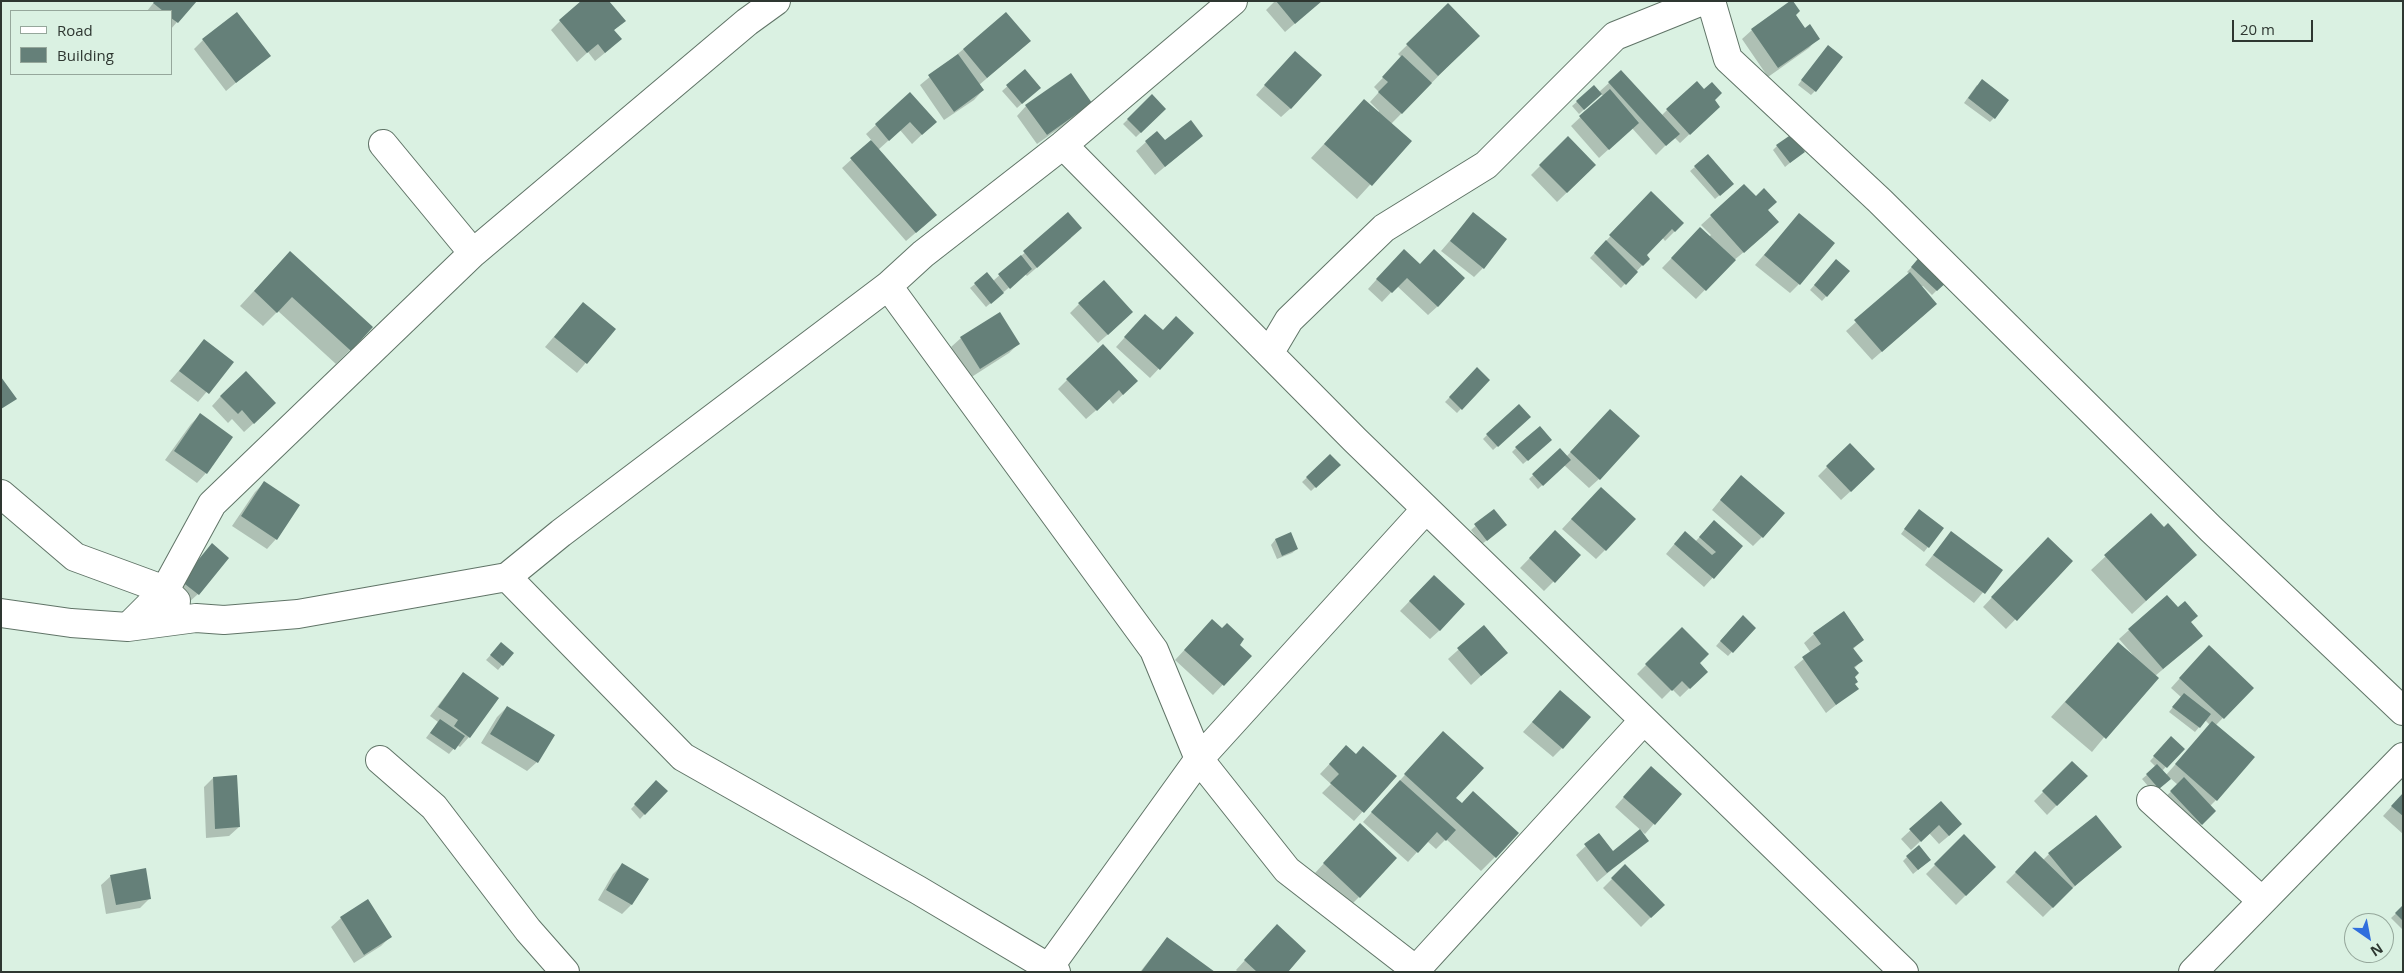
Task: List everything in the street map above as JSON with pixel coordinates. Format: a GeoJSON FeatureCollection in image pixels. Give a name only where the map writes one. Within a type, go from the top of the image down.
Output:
{"type":"FeatureCollection","features":[{"type":"Feature","properties":{"kind":"street"},"geometry":{"type":"LineString","coordinates":[[128,627],[165,590],[212,504],[473,252],[747,22],[776,1]]}},
{"type":"Feature","properties":{"kind":"street"},"geometry":{"type":"LineString","coordinates":[[1,613],[71,623],[128,627],[196,618],[224,620],[298,614],[507,577],[561,533],[888,286],[923,254],[1063,145],[1234,1]]}},
{"type":"Feature","properties":{"kind":"street"},"geometry":{"type":"LineString","coordinates":[[1270,352],[1289,320],[1384,228],[1486,165],[1616,36],[1702,1]]}},
{"type":"Feature","properties":{"kind":"street"},"geometry":{"type":"LineString","coordinates":[[1711,1],[1728,59],[1880,202],[2211,529],[2403,711]]}},
{"type":"Feature","properties":{"kind":"street"},"geometry":{"type":"LineString","coordinates":[[383,144],[473,252]]}},
{"type":"Feature","properties":{"kind":"street"},"geometry":{"type":"LineString","coordinates":[[1063,145],[1355,440],[1904,972]]}},
{"type":"Feature","properties":{"kind":"street"},"geometry":{"type":"LineString","coordinates":[[888,286],[1154,650],[1199,758],[1287,870],[1415,971],[1644,720]]}},
{"type":"Feature","properties":{"kind":"street"},"geometry":{"type":"LineString","coordinates":[[1,494],[75,557],[165,590],[196,618]]}},
{"type":"Feature","properties":{"kind":"street"},"geometry":{"type":"LineString","coordinates":[[1052,971],[1050,966],[1078,925],[1199,758],[1426,509]]}},
{"type":"Feature","properties":{"kind":"street"},"geometry":{"type":"LineString","coordinates":[[507,577],[683,757],[918,890],[1052,971]]}},
{"type":"Feature","properties":{"kind":"street"},"geometry":{"type":"LineString","coordinates":[[2193,972],[2403,757]]}},
{"type":"Feature","properties":{"kind":"street"},"geometry":{"type":"LineString","coordinates":[[380,760],[434,808],[528,930],[565,972]]}},
{"type":"Feature","properties":{"kind":"street"},"geometry":{"type":"LineString","coordinates":[[2151,800],[2262,901]]}},
{"type":"Feature","properties":{"kind":"building"},"geometry":{"type":"Polygon","coordinates":[[[155,1],[197,1],[178,23],[172,19],[172,10],[162,10],[153,3],[155,1]]]}},
{"type":"Feature","properties":{"kind":"building"},"geometry":{"type":"Polygon","coordinates":[[[581,1],[609,1],[626,21],[614,30],[622,39],[605,53],[598,44],[587,53],[559,20],[581,1]]]}},
{"type":"Feature","properties":{"kind":"building"},"geometry":{"type":"Polygon","coordinates":[[[1276,1],[1322,1],[1295,24],[1276,1]]]}},
{"type":"Feature","properties":{"kind":"building"},"geometry":{"type":"Polygon","coordinates":[[[1790,1],[1793,1],[1800,11],[1796,15],[1805,28],[1810,24],[1820,39],[1778,68],[1751,29],[1790,1]]]}},
{"type":"Feature","properties":{"kind":"building"},"geometry":{"type":"Polygon","coordinates":[[[1448,3],[1480,36],[1438,76],[1406,44],[1448,3]]]}},
{"type":"Feature","properties":{"kind":"building"},"geometry":{"type":"Polygon","coordinates":[[[237,12],[271,56],[236,83],[202,39],[237,12]]]}},
{"type":"Feature","properties":{"kind":"building"},"geometry":{"type":"Polygon","coordinates":[[[1006,12],[1031,41],[987,78],[963,49],[1006,12]]]}},
{"type":"Feature","properties":{"kind":"building"},"geometry":{"type":"Polygon","coordinates":[[[1828,45],[1843,57],[1816,92],[1801,80],[1828,45]]]}},
{"type":"Feature","properties":{"kind":"building"},"geometry":{"type":"Polygon","coordinates":[[[1295,51],[1322,75],[1291,109],[1264,85],[1295,51]]]}},
{"type":"Feature","properties":{"kind":"building"},"geometry":{"type":"Polygon","coordinates":[[[958,54],[984,90],[954,112],[928,75],[958,54]]]}},
{"type":"Feature","properties":{"kind":"building"},"geometry":{"type":"Polygon","coordinates":[[[1402,55],[1432,83],[1402,114],[1378,92],[1388,82],[1382,77],[1402,55]]]}},
{"type":"Feature","properties":{"kind":"building"},"geometry":{"type":"Polygon","coordinates":[[[1025,69],[1041,88],[1022,104],[1006,85],[1025,69]]]}},
{"type":"Feature","properties":{"kind":"building"},"geometry":{"type":"Polygon","coordinates":[[[1621,70],[1680,134],[1666,146],[1608,82],[1621,70]]]}},
{"type":"Feature","properties":{"kind":"building"},"geometry":{"type":"Polygon","coordinates":[[[1071,73],[1092,103],[1047,135],[1025,105],[1071,73]]]}},
{"type":"Feature","properties":{"kind":"building"},"geometry":{"type":"Polygon","coordinates":[[[1982,79],[2009,100],[1995,119],[1968,98],[1982,79]]]}},
{"type":"Feature","properties":{"kind":"building"},"geometry":{"type":"Polygon","coordinates":[[[1697,81],[1704,89],[1712,82],[1722,93],[1715,100],[1720,107],[1690,135],[1666,109],[1697,81]]]}},
{"type":"Feature","properties":{"kind":"building"},"geometry":{"type":"Polygon","coordinates":[[[1594,85],[1602,94],[1584,110],[1576,101],[1594,85]]]}},
{"type":"Feature","properties":{"kind":"building"},"geometry":{"type":"Polygon","coordinates":[[[1610,89],[1639,123],[1609,150],[1579,116],[1610,89]]]}},
{"type":"Feature","properties":{"kind":"building"},"geometry":{"type":"Polygon","coordinates":[[[910,92],[937,122],[922,135],[910,122],[889,141],[875,124],[910,92]]]}},
{"type":"Feature","properties":{"kind":"building"},"geometry":{"type":"Polygon","coordinates":[[[1152,94],[1166,109],[1141,133],[1127,119],[1152,94]]]}},
{"type":"Feature","properties":{"kind":"building"},"geometry":{"type":"Polygon","coordinates":[[[1364,99],[1412,141],[1372,186],[1324,144],[1364,99]]]}},
{"type":"Feature","properties":{"kind":"building"},"geometry":{"type":"Polygon","coordinates":[[[1191,120],[1203,136],[1165,167],[1145,141],[1157,131],[1165,140],[1191,120]]]}},
{"type":"Feature","properties":{"kind":"building"},"geometry":{"type":"Polygon","coordinates":[[[1792,134],[1805,152],[1790,163],[1776,145],[1792,134]]]}},
{"type":"Feature","properties":{"kind":"building"},"geometry":{"type":"Polygon","coordinates":[[[1568,136],[1596,165],[1567,193],[1539,165],[1568,136]]]}},
{"type":"Feature","properties":{"kind":"building"},"geometry":{"type":"Polygon","coordinates":[[[871,140],[937,215],[916,233],[850,158],[871,140]]]}},
{"type":"Feature","properties":{"kind":"building"},"geometry":{"type":"Polygon","coordinates":[[[1708,154],[1734,184],[1720,196],[1694,166],[1708,154]]]}},
{"type":"Feature","properties":{"kind":"building"},"geometry":{"type":"Polygon","coordinates":[[[1744,184],[1756,196],[1764,188],[1777,202],[1768,210],[1779,222],[1744,253],[1710,215],[1744,184]]]}},
{"type":"Feature","properties":{"kind":"building"},"geometry":{"type":"Polygon","coordinates":[[[1651,191],[1684,223],[1675,232],[1672,229],[1647,255],[1650,259],[1643,266],[1609,235],[1651,191]]]}},
{"type":"Feature","properties":{"kind":"building"},"geometry":{"type":"Polygon","coordinates":[[[1068,212],[1082,228],[1037,268],[1023,251],[1068,212]]]}},
{"type":"Feature","properties":{"kind":"building"},"geometry":{"type":"Polygon","coordinates":[[[1473,212],[1507,239],[1484,269],[1450,241],[1473,212]]]}},
{"type":"Feature","properties":{"kind":"building"},"geometry":{"type":"Polygon","coordinates":[[[1799,213],[1835,243],[1800,285],[1764,255],[1799,213]]]}},
{"type":"Feature","properties":{"kind":"building"},"geometry":{"type":"Polygon","coordinates":[[[1700,227],[1736,260],[1706,291],[1671,258],[1700,227]]]}},
{"type":"Feature","properties":{"kind":"building"},"geometry":{"type":"Polygon","coordinates":[[[1606,240],[1638,272],[1626,285],[1594,253],[1606,240]]]}},
{"type":"Feature","properties":{"kind":"building"},"geometry":{"type":"Polygon","coordinates":[[[1404,249],[1420,264],[1434,249],[1465,278],[1438,307],[1407,278],[1392,293],[1376,279],[1404,249]]]}},
{"type":"Feature","properties":{"kind":"building"},"geometry":{"type":"Polygon","coordinates":[[[290,251],[373,327],[351,351],[292,297],[277,313],[254,291],[290,251]]]}},
{"type":"Feature","properties":{"kind":"building"},"geometry":{"type":"Polygon","coordinates":[[[1922,254],[1949,280],[1937,291],[1911,267],[1922,254]]]}},
{"type":"Feature","properties":{"kind":"building"},"geometry":{"type":"Polygon","coordinates":[[[1021,255],[1032,269],[1010,289],[998,274],[1021,255]]]}},
{"type":"Feature","properties":{"kind":"building"},"geometry":{"type":"Polygon","coordinates":[[[1836,259],[1850,271],[1827,297],[1814,285],[1836,259]]]}},
{"type":"Feature","properties":{"kind":"building"},"geometry":{"type":"Polygon","coordinates":[[[987,272],[1004,293],[991,304],[974,283],[987,272]]]}},
{"type":"Feature","properties":{"kind":"building"},"geometry":{"type":"Polygon","coordinates":[[[1910,272],[1937,304],[1882,352],[1854,320],[1910,272]]]}},
{"type":"Feature","properties":{"kind":"building"},"geometry":{"type":"Polygon","coordinates":[[[1104,280],[1133,312],[1108,335],[1078,303],[1104,280]]]}},
{"type":"Feature","properties":{"kind":"building"},"geometry":{"type":"Polygon","coordinates":[[[583,302],[616,329],[587,364],[554,337],[583,302]]]}},
{"type":"Feature","properties":{"kind":"building"},"geometry":{"type":"Polygon","coordinates":[[[1000,312],[1020,344],[980,369],[960,337],[1000,312]]]}},
{"type":"Feature","properties":{"kind":"building"},"geometry":{"type":"Polygon","coordinates":[[[1145,314],[1163,330],[1176,316],[1194,333],[1160,370],[1124,337],[1145,314]]]}},
{"type":"Feature","properties":{"kind":"building"},"geometry":{"type":"Polygon","coordinates":[[[204,339],[234,362],[209,394],[179,371],[204,339]]]}},
{"type":"Feature","properties":{"kind":"building"},"geometry":{"type":"Polygon","coordinates":[[[1103,344],[1138,381],[1123,395],[1119,390],[1097,411],[1066,379],[1103,344]]]}},
{"type":"Feature","properties":{"kind":"building"},"geometry":{"type":"Polygon","coordinates":[[[1477,367],[1490,380],[1462,410],[1449,397],[1477,367]]]}},
{"type":"Feature","properties":{"kind":"building"},"geometry":{"type":"Polygon","coordinates":[[[246,371],[276,403],[254,424],[242,410],[238,414],[220,396],[246,371]]]}},
{"type":"Feature","properties":{"kind":"building"},"geometry":{"type":"Polygon","coordinates":[[[1,377],[17,399],[1,409],[1,377]]]}},
{"type":"Feature","properties":{"kind":"building"},"geometry":{"type":"Polygon","coordinates":[[[1519,404],[1531,417],[1498,447],[1486,434],[1519,404]]]}},
{"type":"Feature","properties":{"kind":"building"},"geometry":{"type":"Polygon","coordinates":[[[1610,409],[1640,436],[1600,480],[1570,452],[1610,409]]]}},
{"type":"Feature","properties":{"kind":"building"},"geometry":{"type":"Polygon","coordinates":[[[200,413],[233,437],[207,474],[174,451],[200,413]]]}},
{"type":"Feature","properties":{"kind":"building"},"geometry":{"type":"Polygon","coordinates":[[[1540,426],[1552,440],[1528,461],[1515,447],[1540,426]]]}},
{"type":"Feature","properties":{"kind":"building"},"geometry":{"type":"Polygon","coordinates":[[[1850,443],[1875,469],[1851,492],[1826,466],[1850,443]]]}},
{"type":"Feature","properties":{"kind":"building"},"geometry":{"type":"Polygon","coordinates":[[[1560,448],[1571,460],[1543,486],[1532,474],[1560,448]]]}},
{"type":"Feature","properties":{"kind":"building"},"geometry":{"type":"Polygon","coordinates":[[[1330,454],[1341,465],[1316,488],[1306,477],[1330,454]]]}},
{"type":"Feature","properties":{"kind":"building"},"geometry":{"type":"Polygon","coordinates":[[[1741,475],[1785,513],[1763,538],[1720,500],[1741,475]]]}},
{"type":"Feature","properties":{"kind":"building"},"geometry":{"type":"Polygon","coordinates":[[[264,481],[300,505],[277,540],[241,516],[264,481]]]}},
{"type":"Feature","properties":{"kind":"building"},"geometry":{"type":"Polygon","coordinates":[[[1601,487],[1636,519],[1606,551],[1571,519],[1601,487]]]}},
{"type":"Feature","properties":{"kind":"building"},"geometry":{"type":"Polygon","coordinates":[[[1494,509],[1507,525],[1487,541],[1474,524],[1494,509]]]}},
{"type":"Feature","properties":{"kind":"building"},"geometry":{"type":"Polygon","coordinates":[[[1919,509],[1944,528],[1929,548],[1904,529],[1919,509]]]}},
{"type":"Feature","properties":{"kind":"building"},"geometry":{"type":"Polygon","coordinates":[[[2151,513],[2164,527],[2168,523],[2197,555],[2146,601],[2104,555],[2151,513]]]}},
{"type":"Feature","properties":{"kind":"building"},"geometry":{"type":"Polygon","coordinates":[[[1714,520],[1743,546],[1714,579],[1674,544],[1685,531],[1712,555],[1716,552],[1699,537],[1714,520]]]}},
{"type":"Feature","properties":{"kind":"building"},"geometry":{"type":"Polygon","coordinates":[[[1555,530],[1581,555],[1555,583],[1529,558],[1555,530]]]}},
{"type":"Feature","properties":{"kind":"building"},"geometry":{"type":"Polygon","coordinates":[[[1951,531],[2003,570],[1985,594],[1933,555],[1951,531]]]}},
{"type":"Feature","properties":{"kind":"building"},"geometry":{"type":"Polygon","coordinates":[[[1291,532],[1298,549],[1282,556],[1275,539],[1291,532]]]}},
{"type":"Feature","properties":{"kind":"building"},"geometry":{"type":"Polygon","coordinates":[[[2048,537],[2073,561],[2017,621],[1991,597],[2048,537]]]}},
{"type":"Feature","properties":{"kind":"building"},"geometry":{"type":"Polygon","coordinates":[[[212,543],[229,558],[199,595],[181,581],[212,543]]]}},
{"type":"Feature","properties":{"kind":"building"},"geometry":{"type":"Polygon","coordinates":[[[1434,575],[1465,604],[1440,631],[1409,601],[1434,575]]]}},
{"type":"Feature","properties":{"kind":"building"},"geometry":{"type":"Polygon","coordinates":[[[2167,595],[2178,607],[2185,601],[2198,616],[2191,622],[2203,636],[2163,669],[2128,629],[2167,595]]]}},
{"type":"Feature","properties":{"kind":"building"},"geometry":{"type":"Polygon","coordinates":[[[1844,611],[1864,640],[1853,648],[1863,661],[1854,667],[1859,673],[1855,677],[1858,682],[1855,684],[1859,689],[1836,705],[1802,657],[1821,644],[1813,633],[1844,611]]]}},
{"type":"Feature","properties":{"kind":"building"},"geometry":{"type":"Polygon","coordinates":[[[1743,615],[1756,628],[1733,653],[1720,641],[1743,615]]]}},
{"type":"Feature","properties":{"kind":"building"},"geometry":{"type":"Polygon","coordinates":[[[1212,619],[1222,628],[1227,623],[1244,639],[1240,645],[1252,656],[1224,686],[1184,650],[1212,619]]]}},
{"type":"Feature","properties":{"kind":"building"},"geometry":{"type":"Polygon","coordinates":[[[1484,625],[1508,653],[1481,676],[1457,648],[1484,625]]]}},
{"type":"Feature","properties":{"kind":"building"},"geometry":{"type":"Polygon","coordinates":[[[1682,627],[1709,654],[1700,663],[1708,672],[1690,689],[1682,681],[1672,691],[1645,664],[1682,627]]]}},
{"type":"Feature","properties":{"kind":"building"},"geometry":{"type":"Polygon","coordinates":[[[501,642],[514,653],[503,666],[490,655],[501,642]]]}},
{"type":"Feature","properties":{"kind":"building"},"geometry":{"type":"Polygon","coordinates":[[[2118,642],[2159,678],[2106,739],[2065,702],[2118,642]]]}},
{"type":"Feature","properties":{"kind":"building"},"geometry":{"type":"Polygon","coordinates":[[[2209,645],[2254,688],[2224,719],[2179,678],[2209,645]]]}},
{"type":"Feature","properties":{"kind":"building"},"geometry":{"type":"Polygon","coordinates":[[[463,672],[499,698],[470,738],[454,726],[458,720],[438,707],[463,672]]]}},
{"type":"Feature","properties":{"kind":"building"},"geometry":{"type":"Polygon","coordinates":[[[1560,690],[1591,717],[1563,749],[1532,722],[1560,690]]]}},
{"type":"Feature","properties":{"kind":"building"},"geometry":{"type":"Polygon","coordinates":[[[2184,693],[2211,714],[2200,728],[2172,707],[2184,693]]]}},
{"type":"Feature","properties":{"kind":"building"},"geometry":{"type":"Polygon","coordinates":[[[507,706],[555,735],[538,763],[490,734],[507,706]]]}},
{"type":"Feature","properties":{"kind":"building"},"geometry":{"type":"Polygon","coordinates":[[[440,719],[465,736],[455,750],[430,733],[440,719]]]}},
{"type":"Feature","properties":{"kind":"building"},"geometry":{"type":"Polygon","coordinates":[[[2212,721],[2255,757],[2217,801],[2175,764],[2212,721]]]}},
{"type":"Feature","properties":{"kind":"building"},"geometry":{"type":"Polygon","coordinates":[[[1443,731],[1484,768],[1456,798],[1462,803],[1473,791],[1519,833],[1496,858],[1404,774],[1443,731]]]}},
{"type":"Feature","properties":{"kind":"building"},"geometry":{"type":"Polygon","coordinates":[[[2171,736],[2185,749],[2167,768],[2153,756],[2171,736]]]}},
{"type":"Feature","properties":{"kind":"building"},"geometry":{"type":"Polygon","coordinates":[[[1346,745],[1356,754],[1363,746],[1397,776],[1364,813],[1330,783],[1339,774],[1329,764],[1346,745]]]}},
{"type":"Feature","properties":{"kind":"building"},"geometry":{"type":"Polygon","coordinates":[[[2072,761],[2088,776],[2057,806],[2042,791],[2072,761]]]}},
{"type":"Feature","properties":{"kind":"building"},"geometry":{"type":"Polygon","coordinates":[[[2157,764],[2171,779],[2159,789],[2146,774],[2157,764]]]}},
{"type":"Feature","properties":{"kind":"building"},"geometry":{"type":"Polygon","coordinates":[[[1651,766],[1682,794],[1655,825],[1623,797],[1651,766]]]}},
{"type":"Feature","properties":{"kind":"building"},"geometry":{"type":"Polygon","coordinates":[[[237,775],[240,827],[215,829],[213,777],[237,775]]]}},
{"type":"Feature","properties":{"kind":"building"},"geometry":{"type":"Polygon","coordinates":[[[2184,777],[2216,811],[2202,825],[2170,791],[2184,777]]]}},
{"type":"Feature","properties":{"kind":"building"},"geometry":{"type":"Polygon","coordinates":[[[656,780],[668,791],[645,815],[634,804],[656,780]]]}},
{"type":"Feature","properties":{"kind":"building"},"geometry":{"type":"Polygon","coordinates":[[[1400,780],[1456,830],[1446,841],[1437,832],[1418,853],[1371,812],[1400,780]]]}},
{"type":"Feature","properties":{"kind":"building"},"geometry":{"type":"Polygon","coordinates":[[[2403,793],[2403,816],[2391,806],[2403,793]]]}},
{"type":"Feature","properties":{"kind":"building"},"geometry":{"type":"Polygon","coordinates":[[[1941,801],[1962,824],[1949,836],[1939,825],[1921,842],[1909,829],[1941,801]]]}},
{"type":"Feature","properties":{"kind":"building"},"geometry":{"type":"Polygon","coordinates":[[[2096,815],[2122,847],[2075,886],[2048,853],[2096,815]]]}},
{"type":"Feature","properties":{"kind":"building"},"geometry":{"type":"Polygon","coordinates":[[[1360,823],[1397,858],[1360,898],[1323,863],[1360,823]]]}},
{"type":"Feature","properties":{"kind":"building"},"geometry":{"type":"Polygon","coordinates":[[[1640,829],[1649,841],[1607,873],[1584,844],[1599,833],[1613,851],[1640,829]]]}},
{"type":"Feature","properties":{"kind":"building"},"geometry":{"type":"Polygon","coordinates":[[[1964,834],[1996,867],[1966,896],[1934,864],[1964,834]]]}},
{"type":"Feature","properties":{"kind":"building"},"geometry":{"type":"Polygon","coordinates":[[[1919,845],[1931,860],[1918,870],[1906,856],[1919,845]]]}},
{"type":"Feature","properties":{"kind":"building"},"geometry":{"type":"Polygon","coordinates":[[[2035,851],[2073,888],[2053,908],[2015,872],[2035,851]]]}},
{"type":"Feature","properties":{"kind":"building"},"geometry":{"type":"Polygon","coordinates":[[[622,863],[649,879],[632,905],[606,890],[622,863]]]}},
{"type":"Feature","properties":{"kind":"building"},"geometry":{"type":"Polygon","coordinates":[[[1625,864],[1665,905],[1651,918],[1611,878],[1625,864]]]}},
{"type":"Feature","properties":{"kind":"building"},"geometry":{"type":"Polygon","coordinates":[[[146,868],[151,899],[116,905],[110,875],[146,868]]]}},
{"type":"Feature","properties":{"kind":"building"},"geometry":{"type":"Polygon","coordinates":[[[368,899],[392,937],[364,955],[340,917],[368,899]]]}},
{"type":"Feature","properties":{"kind":"building"},"geometry":{"type":"Polygon","coordinates":[[[2403,905],[2403,921],[2395,913],[2403,905]]]}},
{"type":"Feature","properties":{"kind":"building"},"geometry":{"type":"Polygon","coordinates":[[[1277,924],[1306,951],[1288,972],[1257,972],[1244,960],[1277,924]]]}},
{"type":"Feature","properties":{"kind":"building"},"geometry":{"type":"Polygon","coordinates":[[[1167,937],[1215,972],[1141,972],[1167,937]]]}}]}
